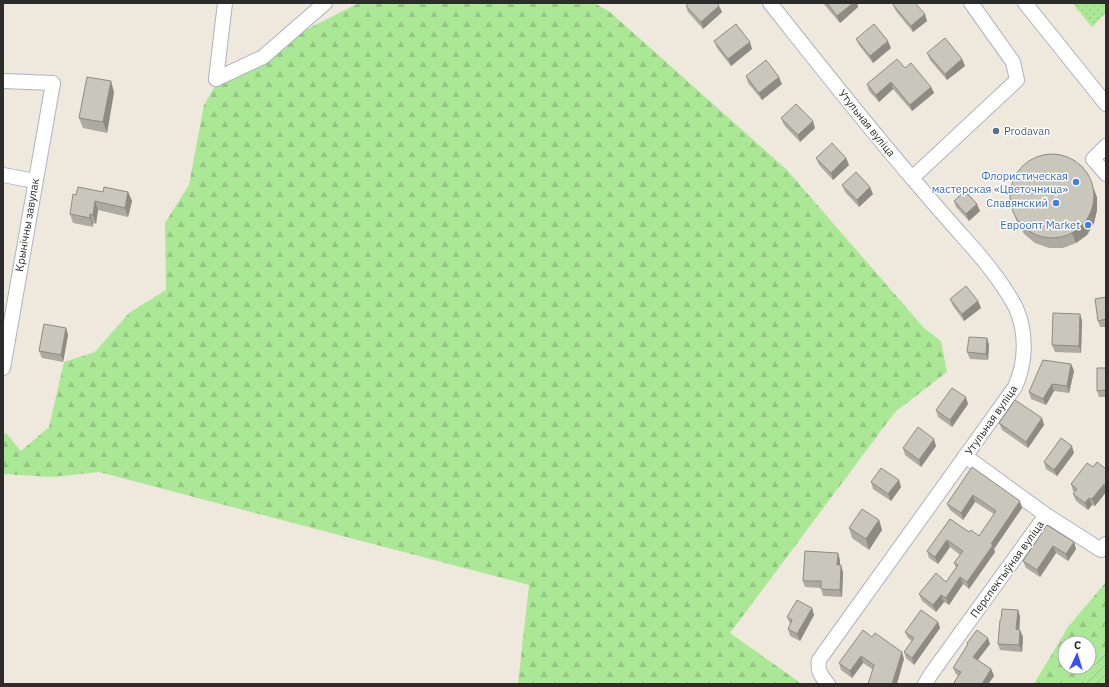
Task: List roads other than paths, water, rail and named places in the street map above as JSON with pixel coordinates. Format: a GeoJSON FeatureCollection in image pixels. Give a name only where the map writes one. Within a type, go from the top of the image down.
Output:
{"type":"FeatureCollection","features":[{"type":"Feature","properties":{"kind":"street"},"geometry":{"type":"LineString","coordinates":[[225,3],[216,79],[263,57],[325,3]]}},
{"type":"Feature","properties":{"kind":"street","name":"Утульная вуліца"},"geometry":{"type":"LineString","coordinates":[[770,3],[912,178],[987,264],[1016,310],[1022,326],[1024,340],[1024,355],[1020,377],[1015,387],[821,656],[818,666],[819,673],[828,684]]}},
{"type":"Feature","properties":{"kind":"street"},"geometry":{"type":"LineString","coordinates":[[912,178],[1017,80],[1014,62],[971,3]]}},
{"type":"Feature","properties":{"kind":"street"},"geometry":{"type":"LineString","coordinates":[[1025,3],[1106,104]]}},
{"type":"Feature","properties":{"kind":"street","name":"Крынічны завулак"},"geometry":{"type":"LineString","coordinates":[[3,81],[53,83],[3,368]]}},
{"type":"Feature","properties":{"kind":"street"},"geometry":{"type":"LineString","coordinates":[[1105,170],[1092,158],[1106,146]]}},
{"type":"Feature","properties":{"kind":"street"},"geometry":{"type":"LineString","coordinates":[[3,175],[35,181]]}},
{"type":"Feature","properties":{"kind":"street"},"geometry":{"type":"LineString","coordinates":[[965,456],[1046,515]]}},
{"type":"Feature","properties":{"kind":"street","name":"Перспектыўная вуліца"},"geometry":{"type":"LineString","coordinates":[[925,684],[1046,515],[1102,550],[1106,544]]}},
{"type":"Feature","properties":{"kind":"place","name":"Prodavan"},"geometry":{"type":"Point","coordinates":[996,131]}},
{"type":"Feature","properties":{"kind":"place","name":"Флористическая мастерская «Цветочница»"},"geometry":{"type":"Point","coordinates":[1076,182]}},
{"type":"Feature","properties":{"kind":"place","name":"Славянский"},"geometry":{"type":"Point","coordinates":[1056,203]}},
{"type":"Feature","properties":{"kind":"place","name":"Евроопт Market"},"geometry":{"type":"Point","coordinates":[1088,225]}}]}
